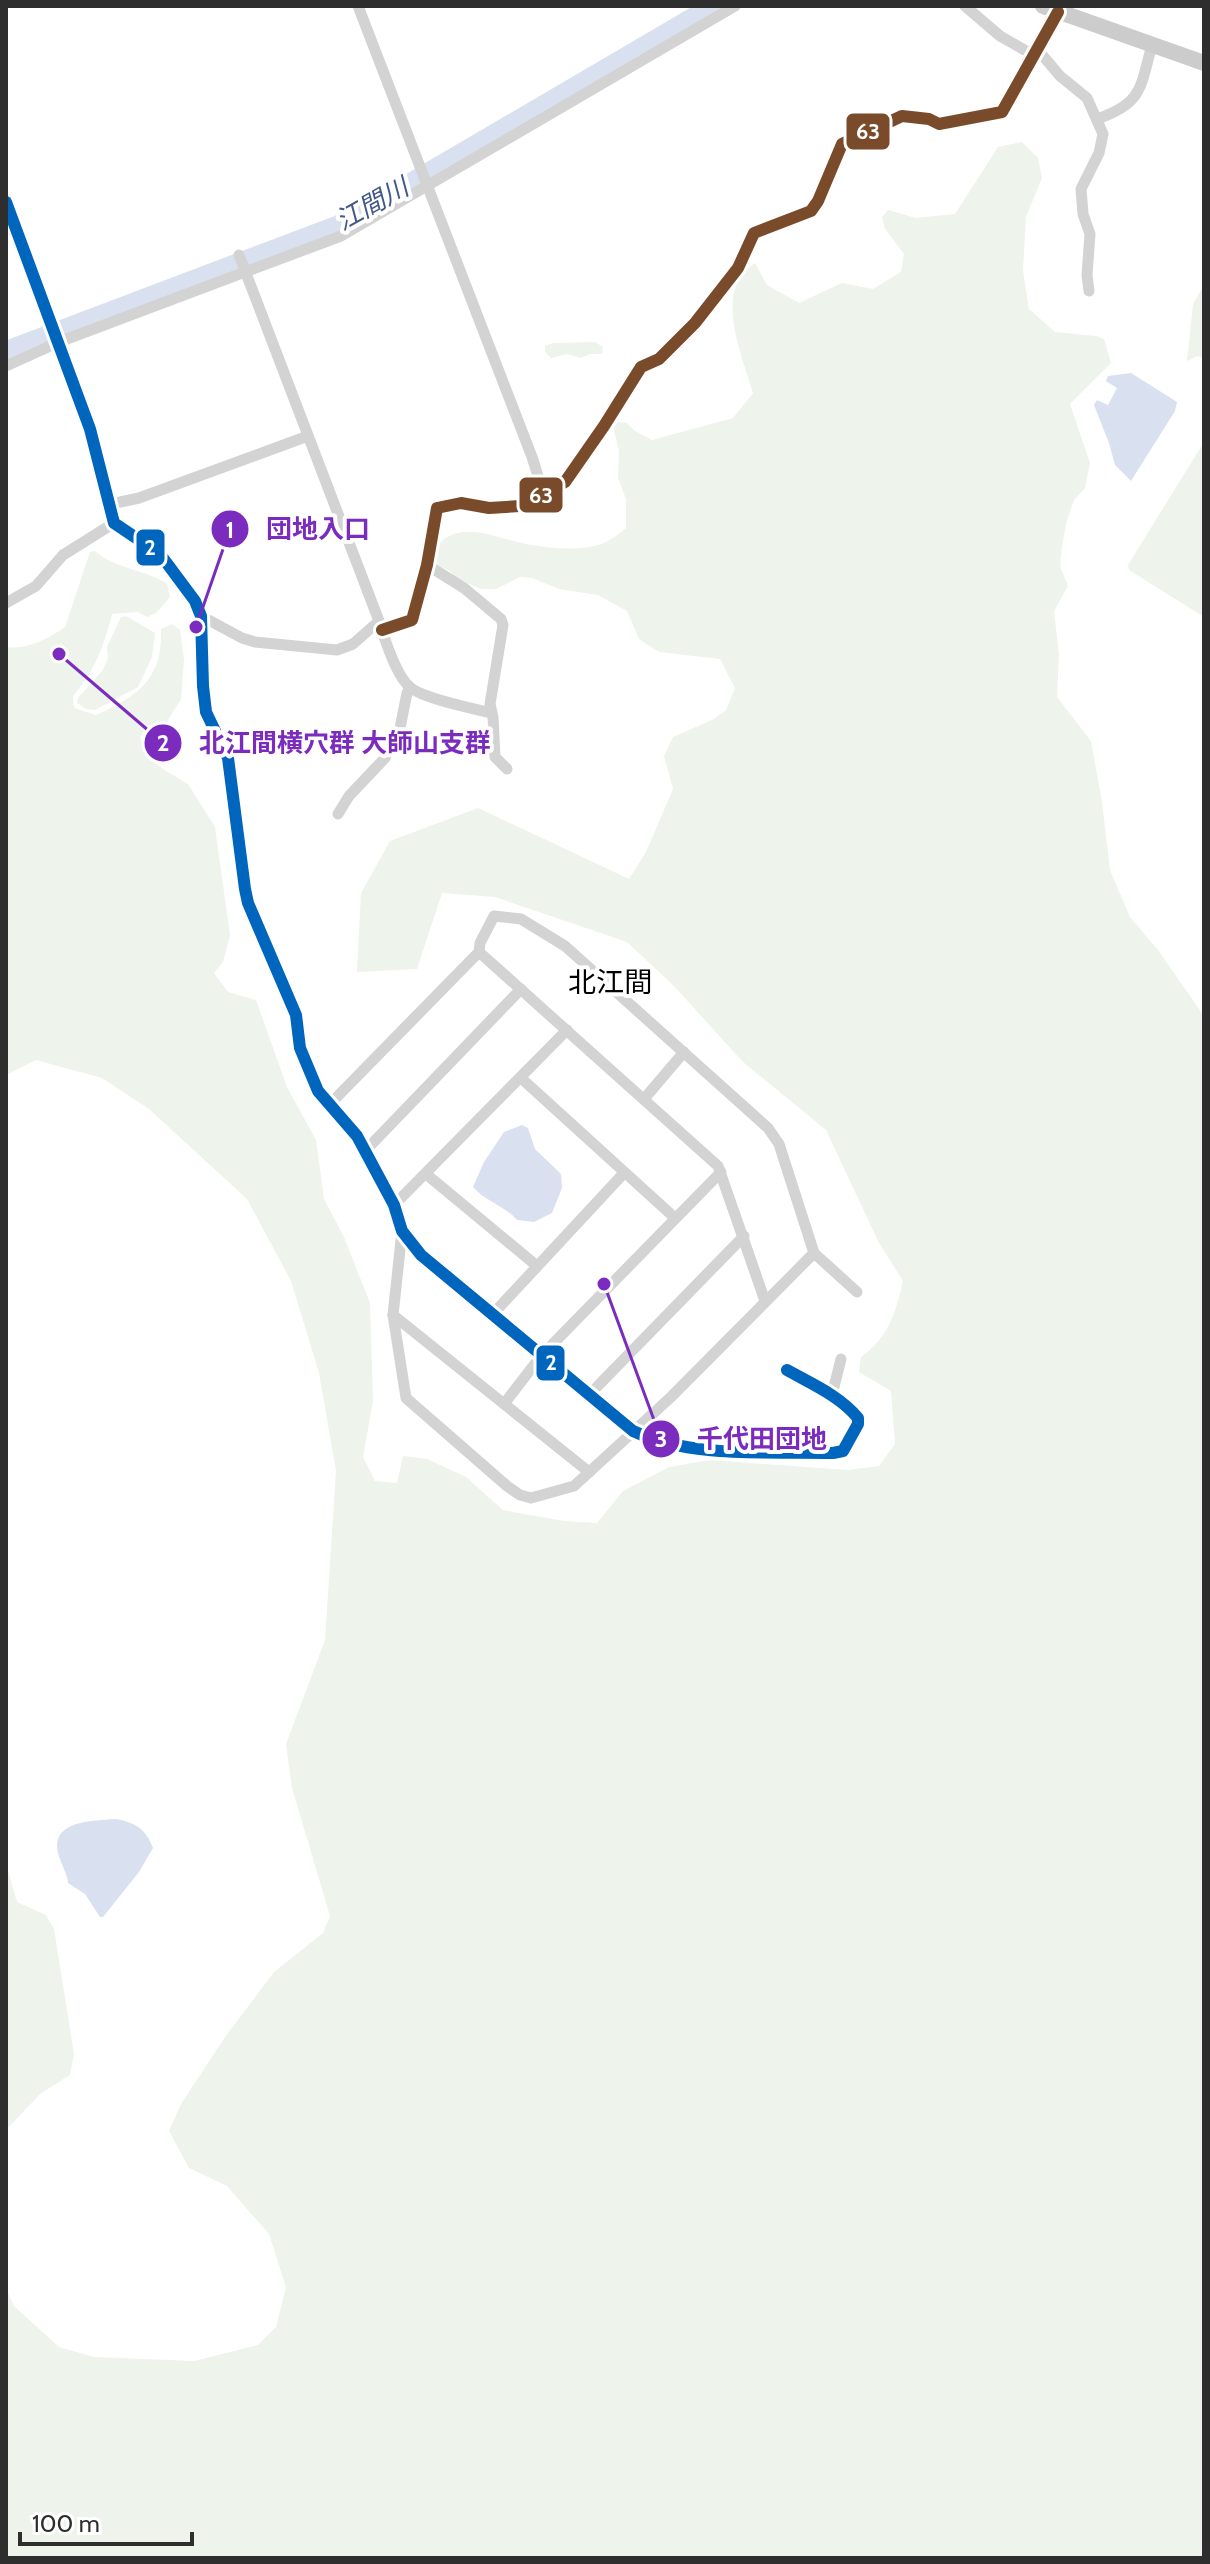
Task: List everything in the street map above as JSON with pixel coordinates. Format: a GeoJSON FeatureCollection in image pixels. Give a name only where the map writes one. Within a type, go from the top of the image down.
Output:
{"type":"FeatureCollection","features":[{"type":"Feature","properties":{"kind":"main road"},"geometry":{"type":"LineString","coordinates":[[1058,9],[1204,63]]}},
{"type":"Feature","properties":{"kind":"street"},"geometry":{"type":"LineString","coordinates":[[358,6],[544,495]]}},
{"type":"Feature","properties":{"kind":"street"},"geometry":{"type":"LineString","coordinates":[[6,366],[56,335],[341,236],[424,177],[603,85],[735,6]]}},
{"type":"Feature","properties":{"kind":"street"},"geometry":{"type":"LineString","coordinates":[[965,6],[1000,36],[1036,53],[1087,98],[1097,119],[1103,142],[1081,189],[1083,214],[1090,234],[1089,291]]}},
{"type":"Feature","properties":{"kind":"street"},"geometry":{"type":"LineString","coordinates":[[201,616],[255,642],[337,650],[353,644],[380,625],[412,620],[427,565],[437,508],[461,503],[489,508],[520,506],[565,482],[641,367],[659,359],[695,323],[738,268],[754,233],[811,211],[842,144],[902,116],[929,119],[939,124],[1002,112],[1058,9]]}},
{"type":"Feature","properties":{"kind":"street"},"geometry":{"type":"LineString","coordinates":[[1097,119],[1122,109],[1136,96],[1152,45]]}},
{"type":"Feature","properties":{"kind":"street"},"geometry":{"type":"LineString","coordinates":[[6,202],[90,429],[114,523],[160,554],[195,601],[201,616],[206,712],[228,758],[248,903],[296,1015],[300,1048],[309,1073],[318,1091],[349,1125],[366,1150],[394,1205],[402,1231],[421,1255],[633,1431],[672,1446],[843,1451],[848,1446],[858,1418],[832,1395],[787,1370]]}},
{"type":"Feature","properties":{"kind":"street"},"geometry":{"type":"LineString","coordinates":[[239,255],[393,660],[410,688],[491,713]]}},
{"type":"Feature","properties":{"kind":"street"},"geometry":{"type":"LineString","coordinates":[[111,504],[139,498],[308,436]]}},
{"type":"Feature","properties":{"kind":"street"},"geometry":{"type":"LineString","coordinates":[[6,603],[36,586],[63,555],[114,523]]}},
{"type":"Feature","properties":{"kind":"street"},"geometry":{"type":"LineString","coordinates":[[427,565],[464,588],[501,619],[503,625],[490,704],[495,757],[507,769]]}},
{"type":"Feature","properties":{"kind":"street"},"geometry":{"type":"LineString","coordinates":[[338,814],[349,796],[378,768],[389,751],[402,720],[410,688]]}},
{"type":"Feature","properties":{"kind":"street"},"geometry":{"type":"LineString","coordinates":[[329,1105],[479,952],[480,943],[494,916],[521,919],[565,946],[768,1128],[779,1144],[814,1253],[857,1292]]}},
{"type":"Feature","properties":{"kind":"street"},"geometry":{"type":"LineString","coordinates":[[479,952],[718,1166],[765,1301]]}},
{"type":"Feature","properties":{"kind":"street"},"geometry":{"type":"LineString","coordinates":[[366,1150],[521,989]]}},
{"type":"Feature","properties":{"kind":"street"},"geometry":{"type":"LineString","coordinates":[[394,1205],[567,1030]]}},
{"type":"Feature","properties":{"kind":"street"},"geometry":{"type":"LineString","coordinates":[[644,1099],[684,1052]]}},
{"type":"Feature","properties":{"kind":"street"},"geometry":{"type":"LineString","coordinates":[[521,1078],[675,1218]]}},
{"type":"Feature","properties":{"kind":"street"},"geometry":{"type":"LineString","coordinates":[[504,1404],[541,1356],[721,1172]]}},
{"type":"Feature","properties":{"kind":"street"},"geometry":{"type":"LineString","coordinates":[[492,1315],[624,1173]]}},
{"type":"Feature","properties":{"kind":"street"},"geometry":{"type":"LineString","coordinates":[[426,1174],[537,1266]]}},
{"type":"Feature","properties":{"kind":"street"},"geometry":{"type":"LineString","coordinates":[[402,1231],[393,1315],[406,1398],[507,1486],[531,1498],[574,1486],[671,1397],[814,1253]]}},
{"type":"Feature","properties":{"kind":"street"},"geometry":{"type":"LineString","coordinates":[[589,1395],[744,1236]]}},
{"type":"Feature","properties":{"kind":"street"},"geometry":{"type":"LineString","coordinates":[[393,1315],[589,1472]]}},
{"type":"Feature","properties":{"kind":"street"},"geometry":{"type":"LineString","coordinates":[[832,1395],[841,1359]]}},
{"type":"Feature","properties":{"kind":"shaded area"},"geometry":{"type":"Polygon","coordinates":[[[1022,142],[1038,158],[1042,178],[1026,217],[1023,271],[1029,309],[1055,332],[1104,339],[1111,363],[1070,404],[1090,463],[1085,488],[1074,500],[1066,524],[1062,547],[1060,566],[1068,586],[1054,611],[1059,655],[1057,697],[1091,741],[1110,870],[1130,917],[1158,950],[1204,1016],[1204,2558],[6,2558],[6,2289],[14,2306],[59,2347],[94,2357],[194,2361],[258,2345],[276,2327],[286,2287],[269,2234],[227,2186],[189,2168],[169,2131],[181,2104],[225,2037],[274,1972],[323,1933],[330,1916],[292,1788],[286,1744],[325,1640],[336,1471],[319,1373],[291,1281],[247,1199],[149,1109],[102,1078],[36,1060],[6,1075],[6,647],[37,643],[65,627],[90,552],[95,551],[112,562],[167,584],[170,597],[156,613],[147,617],[138,612],[112,614],[98,657],[73,696],[74,708],[96,715],[136,693],[158,661],[161,629],[172,624],[180,630],[184,660],[181,699],[165,725],[147,726],[140,737],[148,757],[188,784],[215,827],[230,935],[223,962],[214,973],[228,992],[256,1000],[287,1087],[316,1140],[324,1199],[344,1237],[370,1303],[373,1401],[363,1457],[375,1481],[397,1483],[403,1456],[427,1459],[466,1477],[503,1510],[564,1521],[597,1523],[623,1491],[669,1467],[710,1460],[848,1470],[879,1466],[895,1444],[891,1391],[859,1372],[861,1357],[890,1324],[903,1281],[879,1243],[826,1130],[743,1062],[674,986],[627,942],[495,897],[442,893],[417,969],[357,972],[361,893],[390,841],[478,808],[629,879],[646,852],[673,789],[664,756],[673,737],[712,720],[726,710],[735,688],[720,659],[659,652],[639,639],[627,611],[598,595],[559,589],[532,578],[520,577],[496,589],[481,589],[437,565],[440,543],[451,535],[467,532],[552,548],[581,548],[599,545],[617,535],[626,528],[626,499],[618,478],[619,451],[613,426],[618,422],[627,423],[652,440],[733,418],[753,393],[734,324],[735,289],[742,275],[755,263],[767,285],[799,303],[842,283],[873,289],[901,272],[904,254],[885,229],[882,217],[888,210],[916,218],[955,214],[998,147],[1022,142]]]}},
{"type":"Feature","properties":{"kind":"shaded area"},"geometry":{"type":"Polygon","coordinates":[[[1204,285],[1204,359],[1198,356],[1187,361],[1193,304],[1204,285]]]}},
{"type":"Feature","properties":{"kind":"shaded area"},"geometry":{"type":"Polygon","coordinates":[[[595,342],[603,347],[602,354],[581,358],[567,354],[551,358],[545,352],[545,346],[553,343],[595,342]]]}},
{"type":"Feature","properties":{"kind":"shaded area"},"geometry":{"type":"Polygon","coordinates":[[[1204,442],[1204,617],[1129,570],[1128,565],[1204,442]]]}},
{"type":"Feature","properties":{"kind":"shaded area"},"geometry":{"type":"Polygon","coordinates":[[[126,616],[155,633],[152,657],[138,687],[95,710],[86,709],[77,703],[78,698],[103,670],[108,658],[107,647],[121,617],[126,616]]]}},
{"type":"Feature","properties":{"kind":"shaded area"},"geometry":{"type":"Polygon","coordinates":[[[6,1864],[17,1902],[46,1915],[54,1929],[74,2054],[70,2075],[40,2094],[6,2130],[6,1864]]]}},
{"type":"Feature","properties":{"kind":"water"},"geometry":{"type":"Polygon","coordinates":[[[1131,373],[1177,402],[1175,411],[1131,481],[1115,465],[1094,405],[1097,400],[1108,405],[1117,388],[1106,381],[1108,376],[1131,373]]]}},
{"type":"Feature","properties":{"kind":"water"},"geometry":{"type":"Polygon","coordinates":[[[522,1125],[528,1128],[535,1149],[561,1174],[562,1188],[552,1213],[534,1222],[517,1220],[473,1187],[484,1162],[504,1132],[522,1125]]]}},
{"type":"Feature","properties":{"kind":"water"},"geometry":{"type":"Polygon","coordinates":[[[115,1819],[139,1828],[153,1848],[139,1872],[100,1917],[85,1894],[68,1883],[57,1846],[64,1830],[72,1826],[115,1819]]]}},
{"type":"Feature","properties":{"kind":"waterway","name":"江間川"},"geometry":{"type":"LineString","coordinates":[[6,351],[339,225],[713,6]]}},
{"type":"Feature","properties":{"kind":"transit line","name":"63"},"geometry":{"type":"LineString","coordinates":[[382,630],[412,620],[427,565],[437,508],[461,503],[489,508],[520,506],[565,482],[641,367],[659,359],[695,323],[738,268],[754,233],[811,211],[842,144],[902,116],[929,119],[939,124],[1002,112],[1058,12]]}},
{"type":"Feature","properties":{"kind":"transit line","name":"2"},"geometry":{"type":"LineString","coordinates":[[6,202],[90,429],[114,523],[160,554],[195,601],[201,616],[206,712],[228,758],[248,903],[296,1015],[300,1048],[318,1091],[357,1136],[394,1205],[402,1231],[421,1255],[633,1431],[656,1440],[731,1452],[843,1451],[858,1424],[858,1418],[834,1397],[787,1370]]}},
{"type":"Feature","properties":{"kind":"place","name":"団地入口"},"geometry":{"type":"Point","coordinates":[196,627]}},
{"type":"Feature","properties":{"kind":"place","name":"北江間横穴群 大師山支群"},"geometry":{"type":"Point","coordinates":[59,654]}},
{"type":"Feature","properties":{"kind":"place","name":"千代田団地"},"geometry":{"type":"Point","coordinates":[604,1284]}},
{"type":"Feature","properties":{"kind":"district","name":"北江間"},"geometry":{"type":"Point","coordinates":[610,982]}}]}
